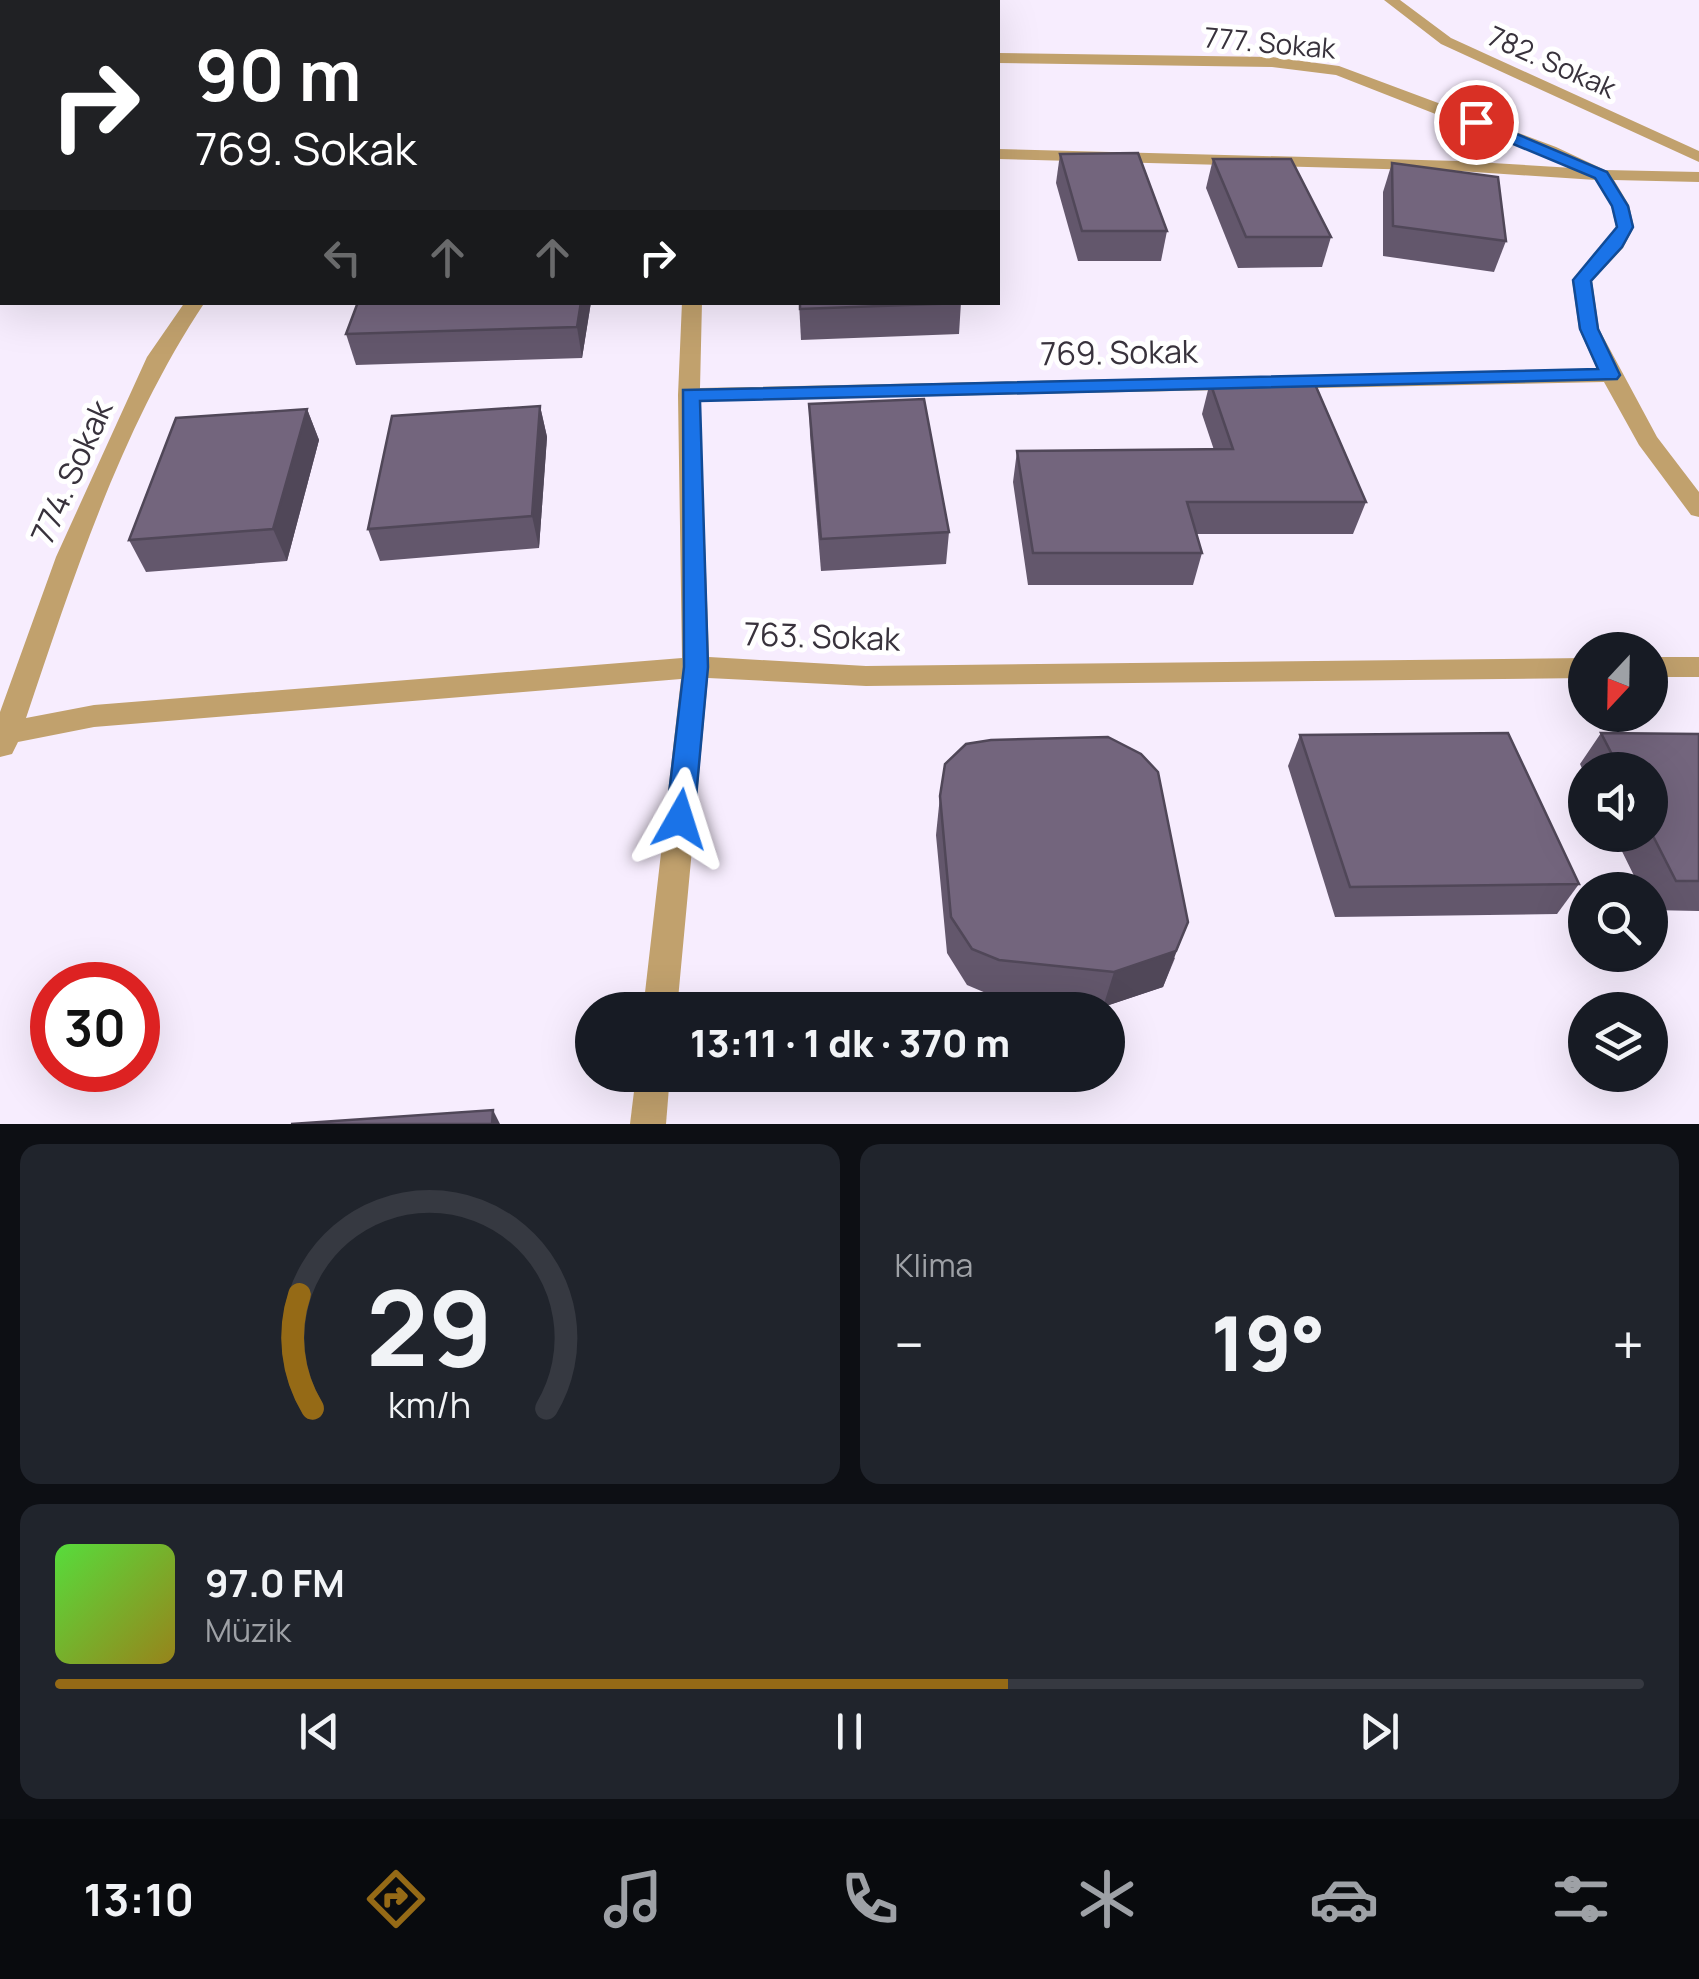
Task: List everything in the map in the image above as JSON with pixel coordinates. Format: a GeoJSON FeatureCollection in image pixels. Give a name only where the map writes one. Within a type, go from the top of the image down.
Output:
{"type":"FeatureCollection","features":[{"type":"Feature","properties":{"kind":"street","name":"782. Sokak"},"geometry":{"type":"LineString","coordinates":[[1391,0],[1446,42],[1699,158]]}},
{"type":"Feature","properties":{"kind":"street","name":"777. Sokak"},"geometry":{"type":"LineString","coordinates":[[1000,58],[1272,62],[1338,71],[1550,151],[1602,175],[1699,177]]}},
{"type":"Feature","properties":{"kind":"street"},"geometry":{"type":"LineString","coordinates":[[1000,154],[1459,166],[1602,175],[1620,206],[1625,227],[1616,244],[1582,280],[1589,329],[1647,440],[1699,509]]}},
{"type":"Feature","properties":{"kind":"street","name":"774. Sokak"},"geometry":{"type":"LineString","coordinates":[[3,739],[68,557],[158,357],[192,305]]}},
{"type":"Feature","properties":{"kind":"street"},"geometry":{"type":"LineString","coordinates":[[662,992],[696,667],[692,305]]}},
{"type":"Feature","properties":{"kind":"street","name":"769. Sokak"},"geometry":{"type":"LineString","coordinates":[[690,395],[1610,375]]}},
{"type":"Feature","properties":{"kind":"street","name":"763. Sokak"},"geometry":{"type":"LineString","coordinates":[[3,739],[94,716],[696,667],[866,676],[1568,668]]}},
{"type":"Feature","properties":{"kind":"street"},"geometry":{"type":"LineString","coordinates":[[1668,667],[1699,667]]}},
{"type":"Feature","properties":{"kind":"street"},"geometry":{"type":"LineString","coordinates":[[648,1124],[651,1092]]}},
{"type":"Feature","properties":{"kind":"building"},"geometry":{"type":"Polygon","coordinates":[[[1138,153],[1167,231],[1082,231],[1060,154],[1138,153]]]}},
{"type":"Feature","properties":{"kind":"building"},"geometry":{"type":"Polygon","coordinates":[[[1213,159],[1291,159],[1331,237],[1246,237],[1213,159]]]}},
{"type":"Feature","properties":{"kind":"building"},"geometry":{"type":"Polygon","coordinates":[[[1392,163],[1498,177],[1506,241],[1393,226],[1392,163]]]}},
{"type":"Feature","properties":{"kind":"building"},"geometry":{"type":"Polygon","coordinates":[[[357,305],[581,305],[577,327],[346,334],[357,305]]]}},
{"type":"Feature","properties":{"kind":"building"},"geometry":{"type":"Polygon","coordinates":[[[800,305],[907,305],[800,309],[800,305]]]}},
{"type":"Feature","properties":{"kind":"building"},"geometry":{"type":"Polygon","coordinates":[[[1210,382],[1314,382],[1366,502],[1187,502],[1202,553],[1033,553],[1017,451],[1233,449],[1210,382]]]}},
{"type":"Feature","properties":{"kind":"building"},"geometry":{"type":"Polygon","coordinates":[[[924,399],[949,532],[821,539],[809,404],[924,399]]]}},
{"type":"Feature","properties":{"kind":"building"},"geometry":{"type":"Polygon","coordinates":[[[540,406],[532,516],[368,529],[392,416],[540,406]]]}},
{"type":"Feature","properties":{"kind":"building"},"geometry":{"type":"Polygon","coordinates":[[[307,409],[273,529],[129,540],[176,418],[307,409]]]}},
{"type":"Feature","properties":{"kind":"building"},"geometry":{"type":"Polygon","coordinates":[[[1508,733],[1573,872],[1568,872],[1568,884],[1350,887],[1300,735],[1508,733]]]}},
{"type":"Feature","properties":{"kind":"building"},"geometry":{"type":"Polygon","coordinates":[[[1601,733],[1699,734],[1699,881],[1676,881],[1661,852],[1668,852],[1668,752],[1611,752],[1601,733]]]}},
{"type":"Feature","properties":{"kind":"building"},"geometry":{"type":"Polygon","coordinates":[[[1108,737],[1141,754],[1158,772],[1188,922],[1176,951],[1114,972],[999,960],[972,949],[951,917],[940,796],[945,764],[966,744],[1108,737]]]}},
{"type":"Feature","properties":{"kind":"building"},"geometry":{"type":"Polygon","coordinates":[[[493,1110],[492,1124],[291,1124],[493,1110]]]}},
{"type":"Feature","properties":{"kind":"route"},"geometry":{"type":"LineString","coordinates":[[680,819],[696,667],[690,395],[1610,375],[1589,329],[1582,280],[1616,244],[1625,227],[1620,206],[1602,175],[1476,122]]}}]}
